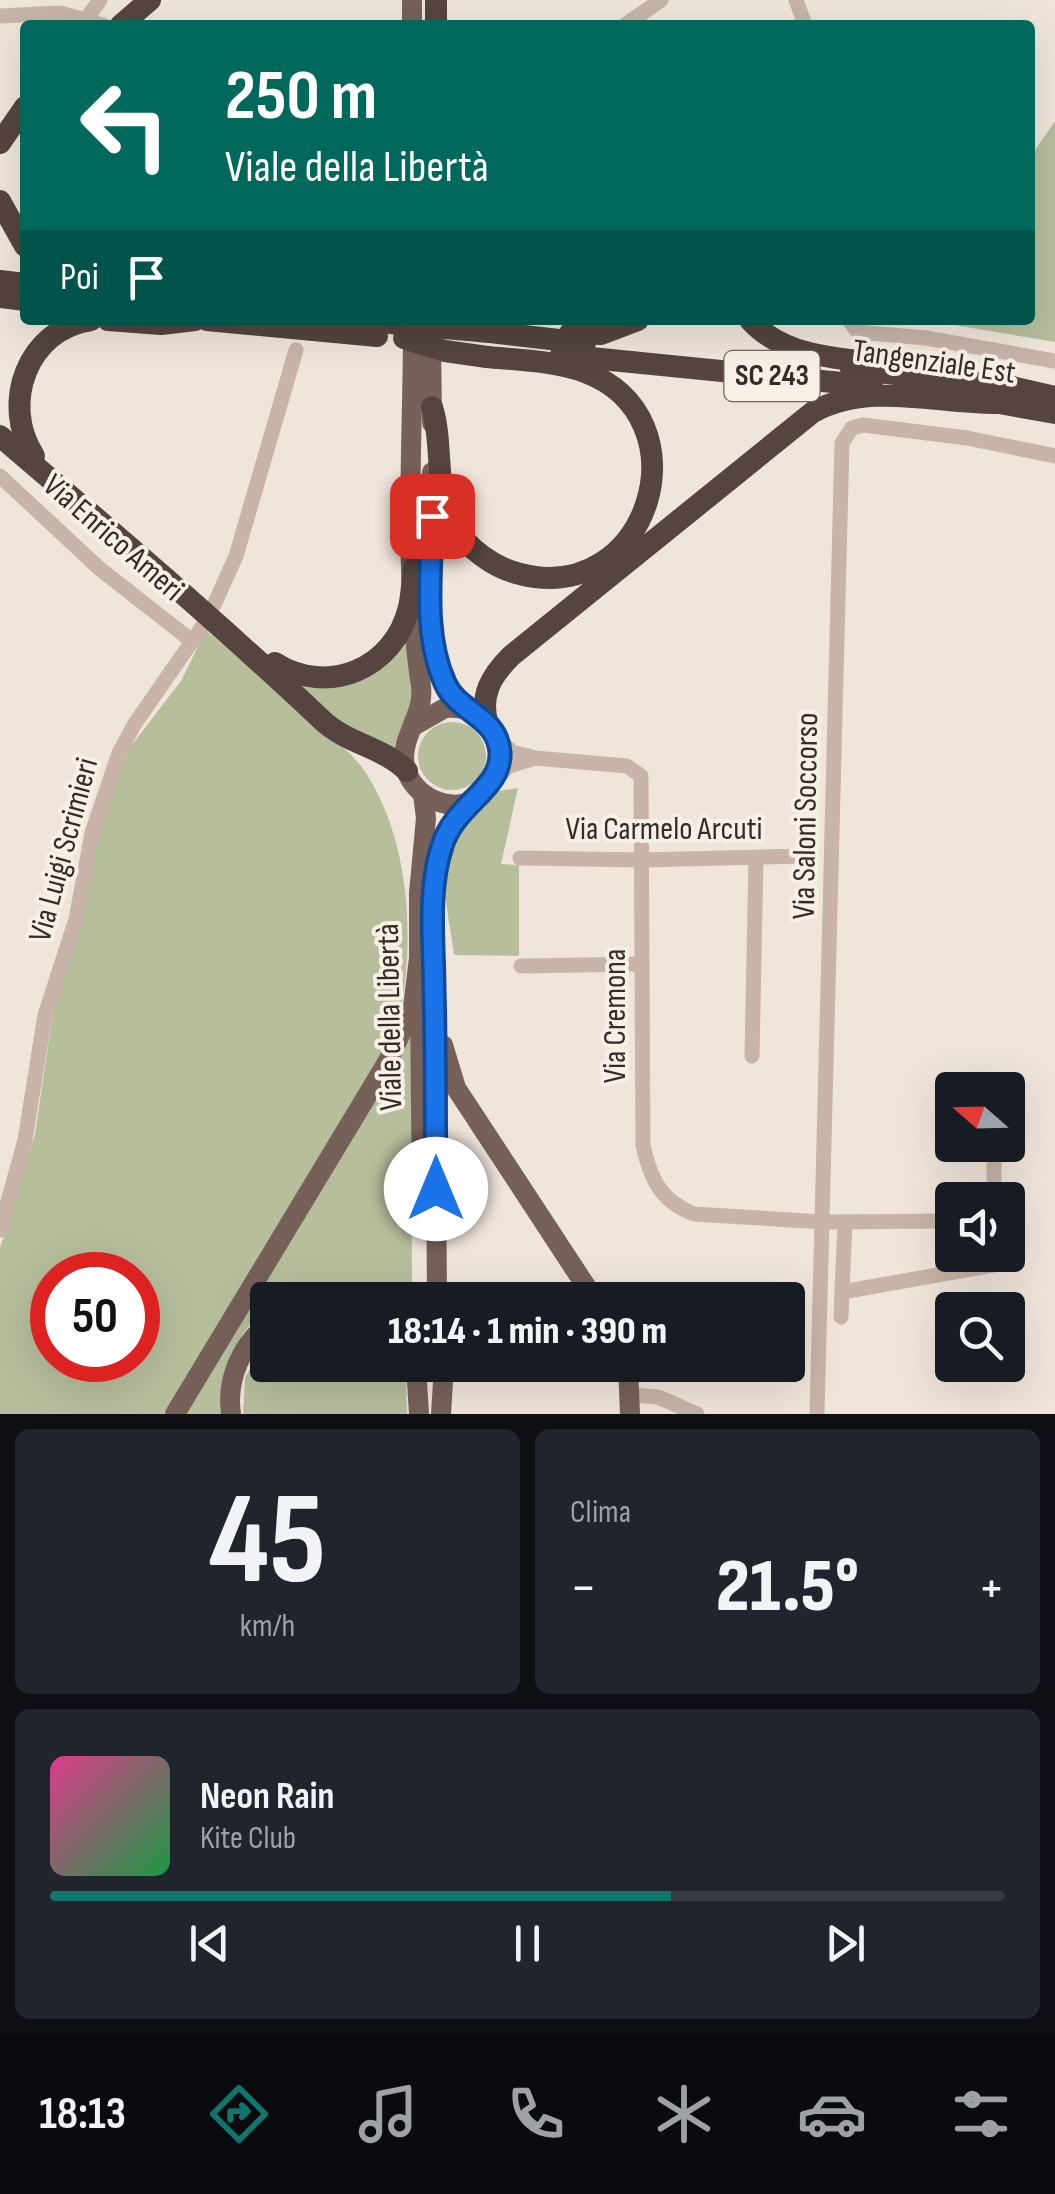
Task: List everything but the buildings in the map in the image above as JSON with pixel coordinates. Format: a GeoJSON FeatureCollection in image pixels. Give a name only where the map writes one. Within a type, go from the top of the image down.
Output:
{"type":"FeatureCollection","features":[{"type":"Feature","properties":{"kind":"highway"},"geometry":{"type":"LineString","coordinates":[[121,20],[150,0]]}},
{"type":"Feature","properties":{"kind":"highway"},"geometry":{"type":"LineString","coordinates":[[0,164],[3,139],[20,114]]}},
{"type":"Feature","properties":{"kind":"highway"},"geometry":{"type":"LineString","coordinates":[[0,201],[20,237]]}},
{"type":"Feature","properties":{"kind":"highway"},"geometry":{"type":"LineString","coordinates":[[64,488],[22,440],[15,422],[14,392],[26,358],[46,336],[78,325]]}},
{"type":"Feature","properties":{"kind":"highway"},"geometry":{"type":"LineString","coordinates":[[344,325],[408,327],[445,352],[489,341],[601,334],[625,325]]}},
{"type":"Feature","properties":{"kind":"highway"},"geometry":{"type":"LineString","coordinates":[[432,406],[440,432],[440,486],[456,529],[472,547],[508,571],[550,579],[594,568],[614,555],[642,516],[654,470],[650,446],[635,411],[607,383],[585,372],[489,341],[455,325]]}},
{"type":"Feature","properties":{"kind":"highway"},"geometry":{"type":"LineString","coordinates":[[756,325],[776,342],[796,351],[932,377]]}},
{"type":"Feature","properties":{"kind":"highway","name":"Tangenziale Est"},"geometry":{"type":"LineString","coordinates":[[489,341],[932,377],[1055,397]]}},
{"type":"Feature","properties":{"kind":"highway","name":"Tangenziale Est"},"geometry":{"type":"LineString","coordinates":[[489,341],[1003,402],[1055,413]]}},
{"type":"Feature","properties":{"kind":"highway"},"geometry":{"type":"LineString","coordinates":[[486,725],[484,709],[490,684],[512,656],[813,412],[836,400],[865,396],[1003,402]]}},
{"type":"Feature","properties":{"kind":"highway"},"geometry":{"type":"LineString","coordinates":[[0,436],[64,488],[340,735],[383,754],[407,771]]}},
{"type":"Feature","properties":{"kind":"highway"},"geometry":{"type":"LineString","coordinates":[[216,626],[289,672],[306,678],[341,678],[376,660],[390,645],[409,609],[414,568]]}},
{"type":"Feature","properties":{"kind":"main road"},"geometry":{"type":"LineString","coordinates":[[431,325],[434,638],[446,686],[486,725],[500,762],[491,784]]}},
{"type":"Feature","properties":{"kind":"main road"},"geometry":{"type":"LineString","coordinates":[[407,771],[405,745],[415,725],[422,695],[414,568],[408,327]]}},
{"type":"Feature","properties":{"kind":"main road"},"geometry":{"type":"LineString","coordinates":[[415,725],[438,710],[486,725]]}},
{"type":"Feature","properties":{"kind":"main road","name":"Viale della Libertà"},"geometry":{"type":"LineString","coordinates":[[407,771],[422,794],[426,818],[419,958],[423,1282]]}},
{"type":"Feature","properties":{"kind":"main road","name":"Viale della Libertà"},"geometry":{"type":"LineString","coordinates":[[436,1282],[434,916],[442,846],[456,815],[491,784]]}},
{"type":"Feature","properties":{"kind":"main road"},"geometry":{"type":"LineString","coordinates":[[422,794],[446,804],[470,800]]}},
{"type":"Feature","properties":{"kind":"main road"},"geometry":{"type":"LineString","coordinates":[[434,916],[448,1069],[519,1188],[582,1282]]}},
{"type":"Feature","properties":{"kind":"main road"},"geometry":{"type":"LineString","coordinates":[[175,1414],[388,1061],[413,1007],[419,958]]}},
{"type":"Feature","properties":{"kind":"main road"},"geometry":{"type":"LineString","coordinates":[[231,1414],[230,1390],[239,1360],[250,1346]]}},
{"type":"Feature","properties":{"kind":"main road"},"geometry":{"type":"LineString","coordinates":[[420,1382],[421,1414]]}},
{"type":"Feature","properties":{"kind":"main road"},"geometry":{"type":"LineString","coordinates":[[439,1414],[440,1382]]}},
{"type":"Feature","properties":{"kind":"street"},"geometry":{"type":"LineString","coordinates":[[86,19],[100,0]]}},
{"type":"Feature","properties":{"kind":"street"},"geometry":{"type":"LineString","coordinates":[[632,20],[661,0]]}},
{"type":"Feature","properties":{"kind":"street"},"geometry":{"type":"LineString","coordinates":[[0,16],[50,13],[92,20]]}},
{"type":"Feature","properties":{"kind":"street"},"geometry":{"type":"LineString","coordinates":[[854,325],[868,334],[926,338],[1055,360]]}},
{"type":"Feature","properties":{"kind":"street"},"geometry":{"type":"LineString","coordinates":[[214,605],[236,556],[296,350]]}},
{"type":"Feature","properties":{"kind":"street","name":"Via Saloni Soccorso"},"geometry":{"type":"LineString","coordinates":[[817,1414],[842,442],[852,428],[862,425],[967,438],[1055,456]]}},
{"type":"Feature","properties":{"kind":"street","name":"Via Enrico Ameri"},"geometry":{"type":"LineString","coordinates":[[0,476],[100,569],[192,641]]}},
{"type":"Feature","properties":{"kind":"street","name":"Via Luigi Scrimieri"},"geometry":{"type":"LineString","coordinates":[[0,1230],[18,1171],[44,1015],[76,918],[97,817],[134,725],[192,641],[216,626]]}},
{"type":"Feature","properties":{"kind":"street","name":"Via Cremona"},"geometry":{"type":"LineString","coordinates":[[486,725],[512,752],[636,770],[641,776],[643,1146],[660,1192],[674,1206],[694,1214],[823,1222],[935,1222]]}},
{"type":"Feature","properties":{"kind":"street"},"geometry":{"type":"LineString","coordinates":[[491,784],[509,766],[535,758]]}},
{"type":"Feature","properties":{"kind":"street","name":"Via Carmelo Arcuti"},"geometry":{"type":"LineString","coordinates":[[520,858],[808,856]]}},
{"type":"Feature","properties":{"kind":"street"},"geometry":{"type":"LineString","coordinates":[[752,1056],[756,859]]}},
{"type":"Feature","properties":{"kind":"street"},"geometry":{"type":"LineString","coordinates":[[521,966],[642,964]]}},
{"type":"Feature","properties":{"kind":"street"},"geometry":{"type":"LineString","coordinates":[[0,1169],[18,1171]]}},
{"type":"Feature","properties":{"kind":"street"},"geometry":{"type":"LineString","coordinates":[[841,1316],[845,1222]]}},
{"type":"Feature","properties":{"kind":"street"},"geometry":{"type":"LineString","coordinates":[[842,1292],[954,1272]]}},
{"type":"Feature","properties":{"kind":"street"},"geometry":{"type":"LineString","coordinates":[[632,1405],[658,1397],[697,1414]]}},
{"type":"Feature","properties":{"kind":"green space"},"geometry":{"type":"Polygon","coordinates":[[[1055,121],[1055,342],[955,325],[1035,325],[1035,150],[1055,121]]]}},
{"type":"Feature","properties":{"kind":"green space"},"geometry":{"type":"Polygon","coordinates":[[[409,625],[416,706],[400,729],[393,752],[361,738],[291,682],[327,686],[409,625]]]}},
{"type":"Feature","properties":{"kind":"green space"},"geometry":{"type":"Polygon","coordinates":[[[206,630],[344,748],[378,794],[400,859],[408,930],[403,1000],[396,1032],[164,1414],[0,1414],[0,1248],[35,1134],[55,999],[113,782],[131,746],[181,681],[206,630]]]}},
{"type":"Feature","properties":{"kind":"green space"},"geometry":{"type":"Polygon","coordinates":[[[452,722],[465,724],[476,732],[484,743],[484,769],[476,780],[465,788],[452,790],[439,788],[428,780],[420,769],[418,756],[420,743],[428,732],[439,724],[452,722]]]}},
{"type":"Feature","properties":{"kind":"green space"},"geometry":{"type":"Polygon","coordinates":[[[518,788],[501,864],[519,865],[519,956],[454,955],[444,889],[460,818],[498,791],[518,788]]]}},
{"type":"Feature","properties":{"kind":"green space"},"geometry":{"type":"Polygon","coordinates":[[[411,1026],[412,1282],[261,1282],[411,1026]]]}},
{"type":"Feature","properties":{"kind":"green space"},"geometry":{"type":"Polygon","coordinates":[[[250,1301],[250,1325],[231,1356],[222,1386],[221,1414],[184,1414],[250,1301]]]}},
{"type":"Feature","properties":{"kind":"green space"},"geometry":{"type":"Polygon","coordinates":[[[250,1369],[250,1382],[406,1382],[407,1414],[243,1414],[245,1378],[250,1369]]]}},
{"type":"Feature","properties":{"kind":"route"},"geometry":{"type":"LineString","coordinates":[[432,516],[431,614],[438,665],[453,697],[492,730],[500,753],[498,770],[490,785],[470,800],[450,824],[434,883],[436,1189]]}}]}
